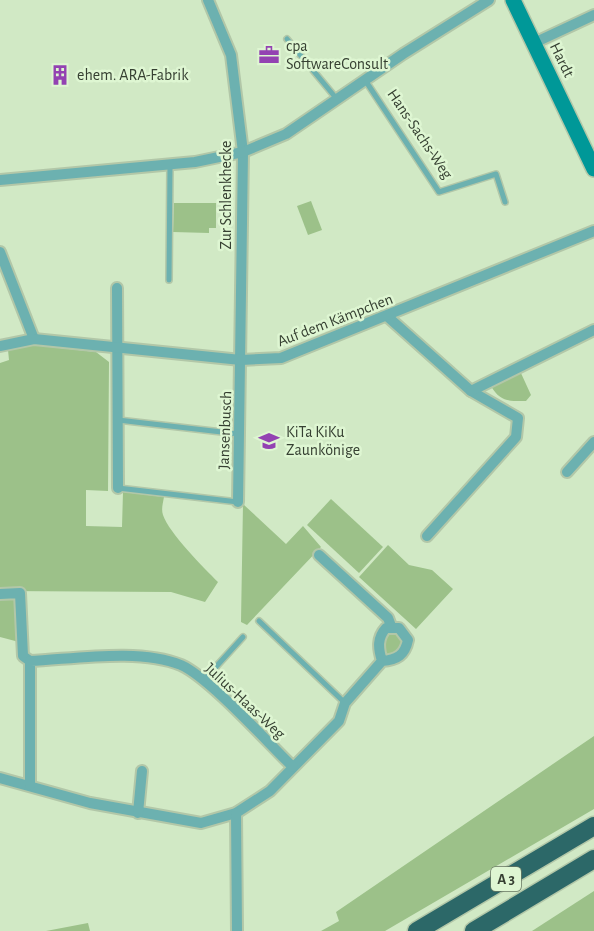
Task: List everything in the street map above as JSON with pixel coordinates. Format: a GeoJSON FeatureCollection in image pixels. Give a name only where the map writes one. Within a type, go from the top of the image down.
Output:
{"type":"FeatureCollection","features":[{"type":"Feature","properties":{"kind":"highway","name":"A 3"},"geometry":{"type":"LineString","coordinates":[[417,931],[594,826]]}},
{"type":"Feature","properties":{"kind":"highway","name":"A 3"},"geometry":{"type":"LineString","coordinates":[[474,931],[594,859]]}},
{"type":"Feature","properties":{"kind":"main road","name":"Hardt"},"geometry":{"type":"LineString","coordinates":[[513,0],[594,169]]}},
{"type":"Feature","properties":{"kind":"street","name":"Zur Schlenkhecke"},"geometry":{"type":"LineString","coordinates":[[208,0],[231,55],[243,152],[242,360]]}},
{"type":"Feature","properties":{"kind":"street","name":"Hans-Sachs-Weg"},"geometry":{"type":"LineString","coordinates":[[0,180],[170,164],[243,152],[286,134],[489,0]]}},
{"type":"Feature","properties":{"kind":"street"},"geometry":{"type":"LineString","coordinates":[[534,44],[594,15]]}},
{"type":"Feature","properties":{"kind":"street","name":"Auf dem Kämpchen"},"geometry":{"type":"LineString","coordinates":[[0,346],[34,339],[242,360],[281,358],[388,317],[594,231]]}},
{"type":"Feature","properties":{"kind":"street"},"geometry":{"type":"LineString","coordinates":[[1,255],[34,339]]}},
{"type":"Feature","properties":{"kind":"street"},"geometry":{"type":"LineString","coordinates":[[117,288],[118,488]]}},
{"type":"Feature","properties":{"kind":"street"},"geometry":{"type":"LineString","coordinates":[[388,317],[471,391],[518,418],[516,437],[427,537]]}},
{"type":"Feature","properties":{"kind":"street"},"geometry":{"type":"LineString","coordinates":[[471,391],[594,330]]}},
{"type":"Feature","properties":{"kind":"street","name":"Jansenbusch"},"geometry":{"type":"LineString","coordinates":[[238,502],[242,360]]}},
{"type":"Feature","properties":{"kind":"street"},"geometry":{"type":"LineString","coordinates":[[567,472],[594,442]]}},
{"type":"Feature","properties":{"kind":"street"},"geometry":{"type":"LineString","coordinates":[[319,555],[388,618],[391,626]]}},
{"type":"Feature","properties":{"kind":"street"},"geometry":{"type":"LineString","coordinates":[[0,594],[20,593],[22,656],[30,661],[30,785]]}},
{"type":"Feature","properties":{"kind":"street"},"geometry":{"type":"LineString","coordinates":[[0,778],[90,803],[201,823],[236,813],[270,791],[339,720],[345,703],[382,661],[393,660],[406,649],[408,640],[405,634],[399,628],[391,626]]}},
{"type":"Feature","properties":{"kind":"street"},"geometry":{"type":"LineString","coordinates":[[382,661],[380,635],[391,626]]}},
{"type":"Feature","properties":{"kind":"street","name":"Julius-Haas-Weg"},"geometry":{"type":"LineString","coordinates":[[30,661],[150,657],[181,666],[204,681],[293,767]]}},
{"type":"Feature","properties":{"kind":"street"},"geometry":{"type":"LineString","coordinates":[[138,813],[142,771]]}},
{"type":"Feature","properties":{"kind":"street"},"geometry":{"type":"LineString","coordinates":[[236,813],[237,931]]}},
{"type":"Feature","properties":{"kind":"lane"},"geometry":{"type":"LineString","coordinates":[[287,39],[336,99]]}},
{"type":"Feature","properties":{"kind":"lane","name":"Hans-Sachs-Weg"},"geometry":{"type":"LineString","coordinates":[[365,80],[439,192],[496,174],[505,202]]}},
{"type":"Feature","properties":{"kind":"lane"},"geometry":{"type":"LineString","coordinates":[[169,280],[170,164]]}},
{"type":"Feature","properties":{"kind":"lane"},"geometry":{"type":"LineString","coordinates":[[118,420],[239,434]]}},
{"type":"Feature","properties":{"kind":"lane"},"geometry":{"type":"LineString","coordinates":[[118,488],[238,502]]}},
{"type":"Feature","properties":{"kind":"lane"},"geometry":{"type":"LineString","coordinates":[[259,621],[345,703]]}},
{"type":"Feature","properties":{"kind":"lane"},"geometry":{"type":"LineString","coordinates":[[204,681],[243,637]]}},
{"type":"Feature","properties":{"kind":"green space"},"geometry":{"type":"Polygon","coordinates":[[[311,201],[322,230],[308,235],[297,206],[311,201]]]}},
{"type":"Feature","properties":{"kind":"green space"},"geometry":{"type":"Polygon","coordinates":[[[174,203],[216,203],[216,228],[209,228],[209,233],[173,232],[174,203]]]}},
{"type":"Feature","properties":{"kind":"green space"},"geometry":{"type":"Polygon","coordinates":[[[32,345],[96,352],[109,362],[108,491],[86,490],[86,526],[122,527],[123,492],[164,497],[162,511],[172,531],[218,582],[205,602],[171,592],[0,591],[0,363],[9,360],[8,350],[32,345]]]}},
{"type":"Feature","properties":{"kind":"green space"},"geometry":{"type":"Polygon","coordinates":[[[520,371],[531,395],[526,401],[502,398],[494,391],[491,386],[520,371]]]}},
{"type":"Feature","properties":{"kind":"green space"},"geometry":{"type":"Polygon","coordinates":[[[331,499],[383,547],[359,573],[307,525],[331,499]]]}},
{"type":"Feature","properties":{"kind":"green space"},"geometry":{"type":"Polygon","coordinates":[[[243,504],[286,544],[303,526],[321,547],[247,625],[241,622],[243,504]]]}},
{"type":"Feature","properties":{"kind":"green space"},"geometry":{"type":"Polygon","coordinates":[[[388,545],[409,565],[432,570],[453,589],[416,629],[359,577],[388,545]]]}},
{"type":"Feature","properties":{"kind":"green space"},"geometry":{"type":"Polygon","coordinates":[[[0,596],[17,596],[19,642],[0,637],[0,596]]]}},
{"type":"Feature","properties":{"kind":"green space"},"geometry":{"type":"Polygon","coordinates":[[[393,629],[404,642],[398,651],[386,657],[383,648],[385,634],[393,629]]]}},
{"type":"Feature","properties":{"kind":"green space"},"geometry":{"type":"Polygon","coordinates":[[[594,736],[594,809],[385,931],[321,931],[339,921],[336,912],[594,736]]]}},
{"type":"Feature","properties":{"kind":"green space"},"geometry":{"type":"Polygon","coordinates":[[[594,891],[594,931],[532,931],[594,891]]]}},
{"type":"Feature","properties":{"kind":"green space"},"geometry":{"type":"Polygon","coordinates":[[[88,923],[90,931],[46,931],[88,923]]]}},
{"type":"Feature","properties":{"kind":"place","name":"cpa SoftwareConsult"},"geometry":{"type":"Point","coordinates":[269,55]}},
{"type":"Feature","properties":{"kind":"place","name":"ehem. ARA-Fabrik"},"geometry":{"type":"Point","coordinates":[60,75]}},
{"type":"Feature","properties":{"kind":"place","name":"KiTa KiKu Zaunkönige"},"geometry":{"type":"Point","coordinates":[269,441]}}]}
